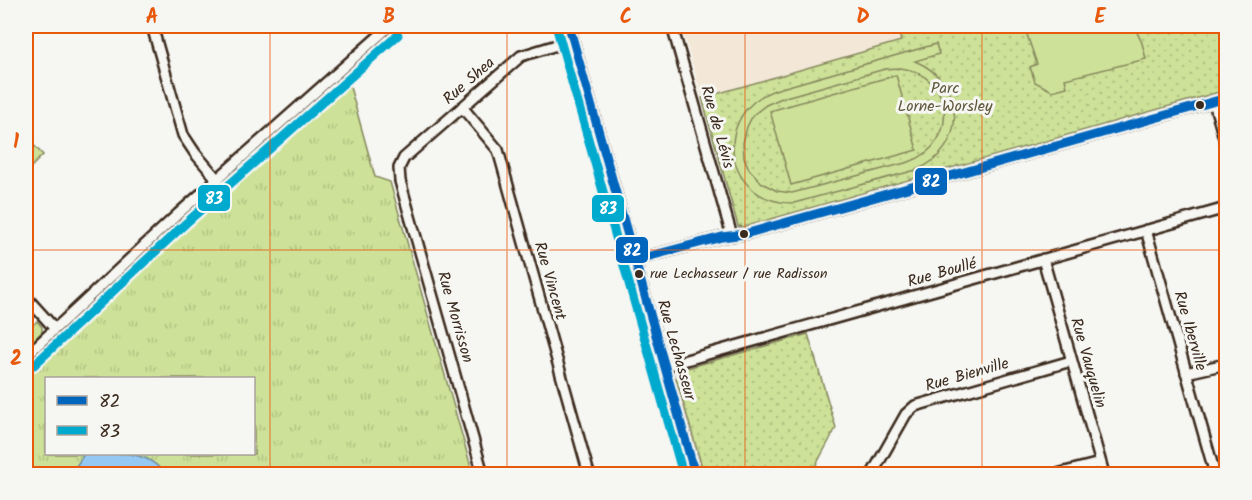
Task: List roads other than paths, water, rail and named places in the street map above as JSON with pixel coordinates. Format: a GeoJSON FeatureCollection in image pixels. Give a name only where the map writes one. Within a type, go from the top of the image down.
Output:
{"type":"FeatureCollection","features":[{"type":"Feature","properties":{"kind":"street"},"geometry":{"type":"LineString","coordinates":[[152,26],[183,135],[191,149],[217,179]]}},
{"type":"Feature","properties":{"kind":"street"},"geometry":{"type":"LineString","coordinates":[[26,357],[217,179],[390,26]]}},
{"type":"Feature","properties":{"kind":"street","name":"Rue Lechasseur"},"geometry":{"type":"LineString","coordinates":[[569,26],[695,474]]}},
{"type":"Feature","properties":{"kind":"street","name":"Rue de Lévis"},"geometry":{"type":"LineString","coordinates":[[672,26],[732,236]]}},
{"type":"Feature","properties":{"kind":"street","name":"Rue Shea"},"geometry":{"type":"LineString","coordinates":[[399,168],[404,158],[523,55],[573,40]]}},
{"type":"Feature","properties":{"kind":"street"},"geometry":{"type":"LineString","coordinates":[[635,260],[722,237],[745,234],[1227,98]]}},
{"type":"Feature","properties":{"kind":"street"},"geometry":{"type":"LineString","coordinates":[[1214,102],[1227,145]]}},
{"type":"Feature","properties":{"kind":"street","name":"Rue Vincent"},"geometry":{"type":"LineString","coordinates":[[462,107],[498,150],[589,474]]}},
{"type":"Feature","properties":{"kind":"street","name":"Rue Morrisson"},"geometry":{"type":"LineString","coordinates":[[399,168],[400,179],[483,474]]}},
{"type":"Feature","properties":{"kind":"street","name":"Rue Boullé"},"geometry":{"type":"LineString","coordinates":[[665,366],[1227,208]]}},
{"type":"Feature","properties":{"kind":"street","name":"Rue Iberville"},"geometry":{"type":"LineString","coordinates":[[1146,230],[1215,474]]}},
{"type":"Feature","properties":{"kind":"street","name":"Rue Vauquelin"},"geometry":{"type":"LineString","coordinates":[[1043,259],[1104,474]]}},
{"type":"Feature","properties":{"kind":"street"},"geometry":{"type":"LineString","coordinates":[[26,297],[55,329]]}},
{"type":"Feature","properties":{"kind":"street","name":"Rue Bienville"},"geometry":{"type":"LineString","coordinates":[[872,474],[912,407],[1071,361]]}},
{"type":"Feature","properties":{"kind":"street"},"geometry":{"type":"LineString","coordinates":[[1186,373],[1227,364]]}},
{"type":"Feature","properties":{"kind":"street"},"geometry":{"type":"LineString","coordinates":[[1057,474],[1100,462]]}},
{"type":"Feature","properties":{"kind":"water"},"geometry":{"type":"Polygon","coordinates":[[[83,455],[133,455],[148,459],[164,474],[71,474],[83,455]]]}},
{"type":"Feature","properties":{"kind":"place","name":"rue Lechasseur / rue Radisson"},"geometry":{"type":"Point","coordinates":[639,274]}},
{"type":"Feature","properties":{"kind":"park label","name":"Parc Lorne-Worsley"},"geometry":{"type":"Point","coordinates":[945,97]}}]}
